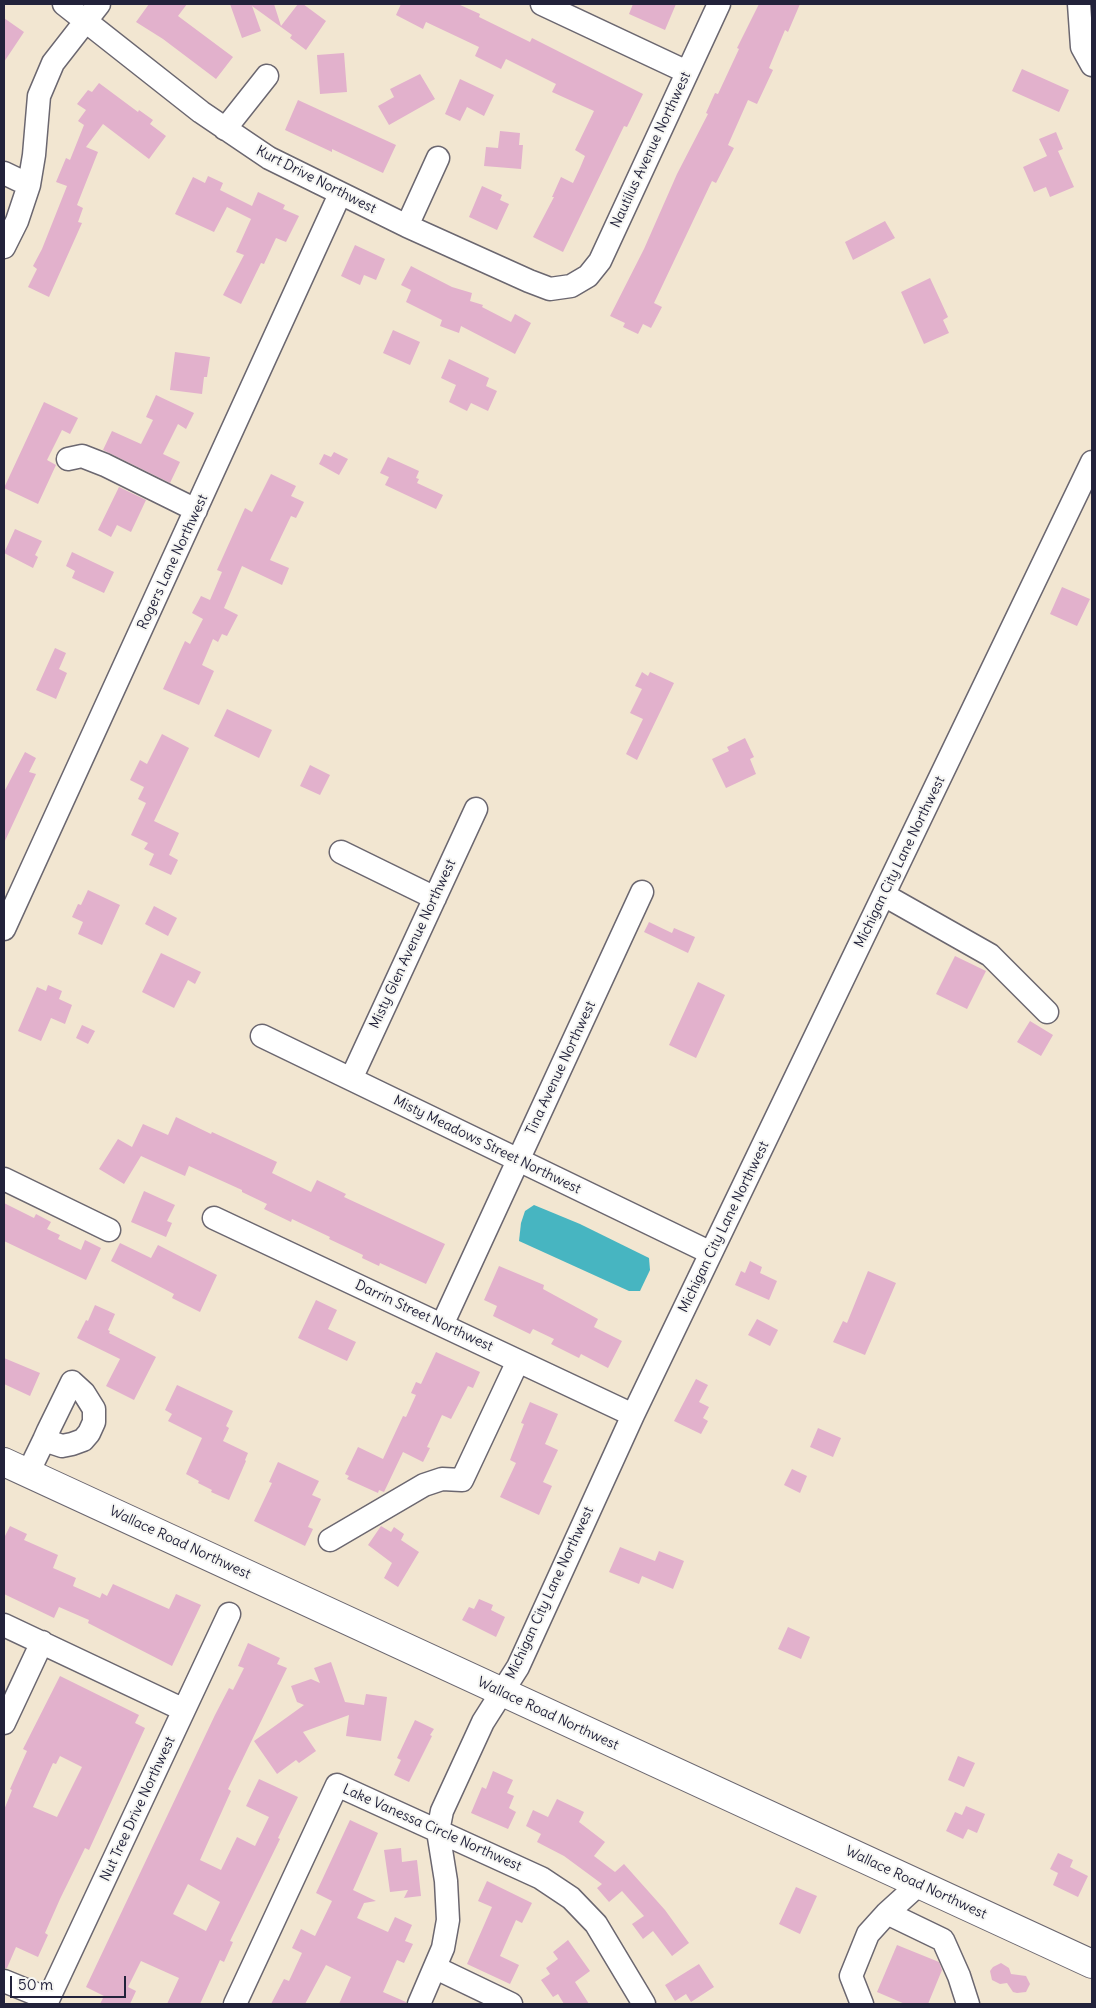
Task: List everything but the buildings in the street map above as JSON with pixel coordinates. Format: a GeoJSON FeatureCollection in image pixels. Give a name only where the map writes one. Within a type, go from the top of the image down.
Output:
{"type":"FeatureCollection","features":[{"type":"Feature","properties":{"kind":"main road","name":"Wallace Road Northwest"},"geometry":{"type":"LineString","coordinates":[[4,1462],[1092,1964]]}},
{"type":"Feature","properties":{"kind":"street","name":"Kurt Drive Northwest"},"geometry":{"type":"LineString","coordinates":[[64,4],[93,12],[225,129],[270,158],[407,226],[529,281],[550,288],[571,286]]}},
{"type":"Feature","properties":{"kind":"street"},"geometry":{"type":"LineString","coordinates":[[542,4],[687,72]]}},
{"type":"Feature","properties":{"kind":"street","name":"Nautilus Avenue Northwest"},"geometry":{"type":"LineString","coordinates":[[571,286],[588,276],[600,261],[719,4]]}},
{"type":"Feature","properties":{"kind":"street"},"geometry":{"type":"LineString","coordinates":[[1079,4],[1082,48],[1092,65]]}},
{"type":"Feature","properties":{"kind":"street"},"geometry":{"type":"LineString","coordinates":[[4,247],[17,221],[29,185],[34,155],[39,96],[52,63],[93,12]]}},
{"type":"Feature","properties":{"kind":"street"},"geometry":{"type":"LineString","coordinates":[[225,129],[267,76]]}},
{"type":"Feature","properties":{"kind":"street"},"geometry":{"type":"LineString","coordinates":[[407,226],[438,158]]}},
{"type":"Feature","properties":{"kind":"street"},"geometry":{"type":"LineString","coordinates":[[4,173],[29,185]]}},
{"type":"Feature","properties":{"kind":"street","name":"Rogers Lane Northwest"},"geometry":{"type":"LineString","coordinates":[[4,929],[340,194]]}},
{"type":"Feature","properties":{"kind":"street"},"geometry":{"type":"LineString","coordinates":[[68,458],[82,456],[105,465],[196,510]]}},
{"type":"Feature","properties":{"kind":"street","name":"Michigan City Lane Northwest"},"geometry":{"type":"LineString","coordinates":[[419,2004],[444,1948],[448,1920],[446,1881],[438,1831],[442,1811],[483,1722],[518,1667],[711,1253],[1092,462]]}},
{"type":"Feature","properties":{"kind":"street","name":"Misty Glen Avenue Northwest"},"geometry":{"type":"LineString","coordinates":[[351,1079],[476,809]]}},
{"type":"Feature","properties":{"kind":"street"},"geometry":{"type":"LineString","coordinates":[[341,852],[434,898]]}},
{"type":"Feature","properties":{"kind":"street","name":"Tina Avenue Northwest"},"geometry":{"type":"LineString","coordinates":[[442,1325],[642,892]]}},
{"type":"Feature","properties":{"kind":"street"},"geometry":{"type":"LineString","coordinates":[[884,895],[990,955],[1047,1012]]}},
{"type":"Feature","properties":{"kind":"street","name":"Misty Meadows Street Northwest"},"geometry":{"type":"LineString","coordinates":[[262,1036],[711,1253]]}},
{"type":"Feature","properties":{"kind":"street"},"geometry":{"type":"LineString","coordinates":[[4,1180],[109,1230]]}},
{"type":"Feature","properties":{"kind":"street","name":"Darrin Street Northwest"},"geometry":{"type":"LineString","coordinates":[[214,1218],[634,1416]]}},
{"type":"Feature","properties":{"kind":"street"},"geometry":{"type":"LineString","coordinates":[[330,1540],[424,1485],[442,1479],[462,1480],[518,1361]]}},
{"type":"Feature","properties":{"kind":"street"},"geometry":{"type":"LineString","coordinates":[[28,1473],[44,1440]]}},
{"type":"Feature","properties":{"kind":"street","name":"Nut Tree Drive Northwest"},"geometry":{"type":"LineString","coordinates":[[47,2002],[229,1614]]}},
{"type":"Feature","properties":{"kind":"street"},"geometry":{"type":"LineString","coordinates":[[4,1625],[184,1710]]}},
{"type":"Feature","properties":{"kind":"street"},"geometry":{"type":"LineString","coordinates":[[4,1722],[42,1642]]}},
{"type":"Feature","properties":{"kind":"street","name":"Lake Vanessa Circle Northwest"},"geometry":{"type":"LineString","coordinates":[[235,2004],[337,1785],[542,1878],[571,1898],[596,1924],[644,2004]]}},
{"type":"Feature","properties":{"kind":"street"},"geometry":{"type":"LineString","coordinates":[[862,2004],[850,1976],[868,1934],[887,1912],[919,1884]]}},
{"type":"Feature","properties":{"kind":"street"},"geometry":{"type":"LineString","coordinates":[[887,1912],[943,1940],[959,1976],[968,2004]]}},
{"type":"Feature","properties":{"kind":"street"},"geometry":{"type":"LineString","coordinates":[[436,1968],[511,2004]]}},
{"type":"Feature","properties":{"kind":"street"},"geometry":{"type":"LineString","coordinates":[[4,1981],[47,2002]]}},
{"type":"Feature","properties":{"kind":"water"},"geometry":{"type":"Polygon","coordinates":[[[534,1205],[580,1224],[649,1258],[650,1270],[640,1291],[629,1291],[519,1241],[521,1223],[525,1211],[534,1205]]]}}]}
